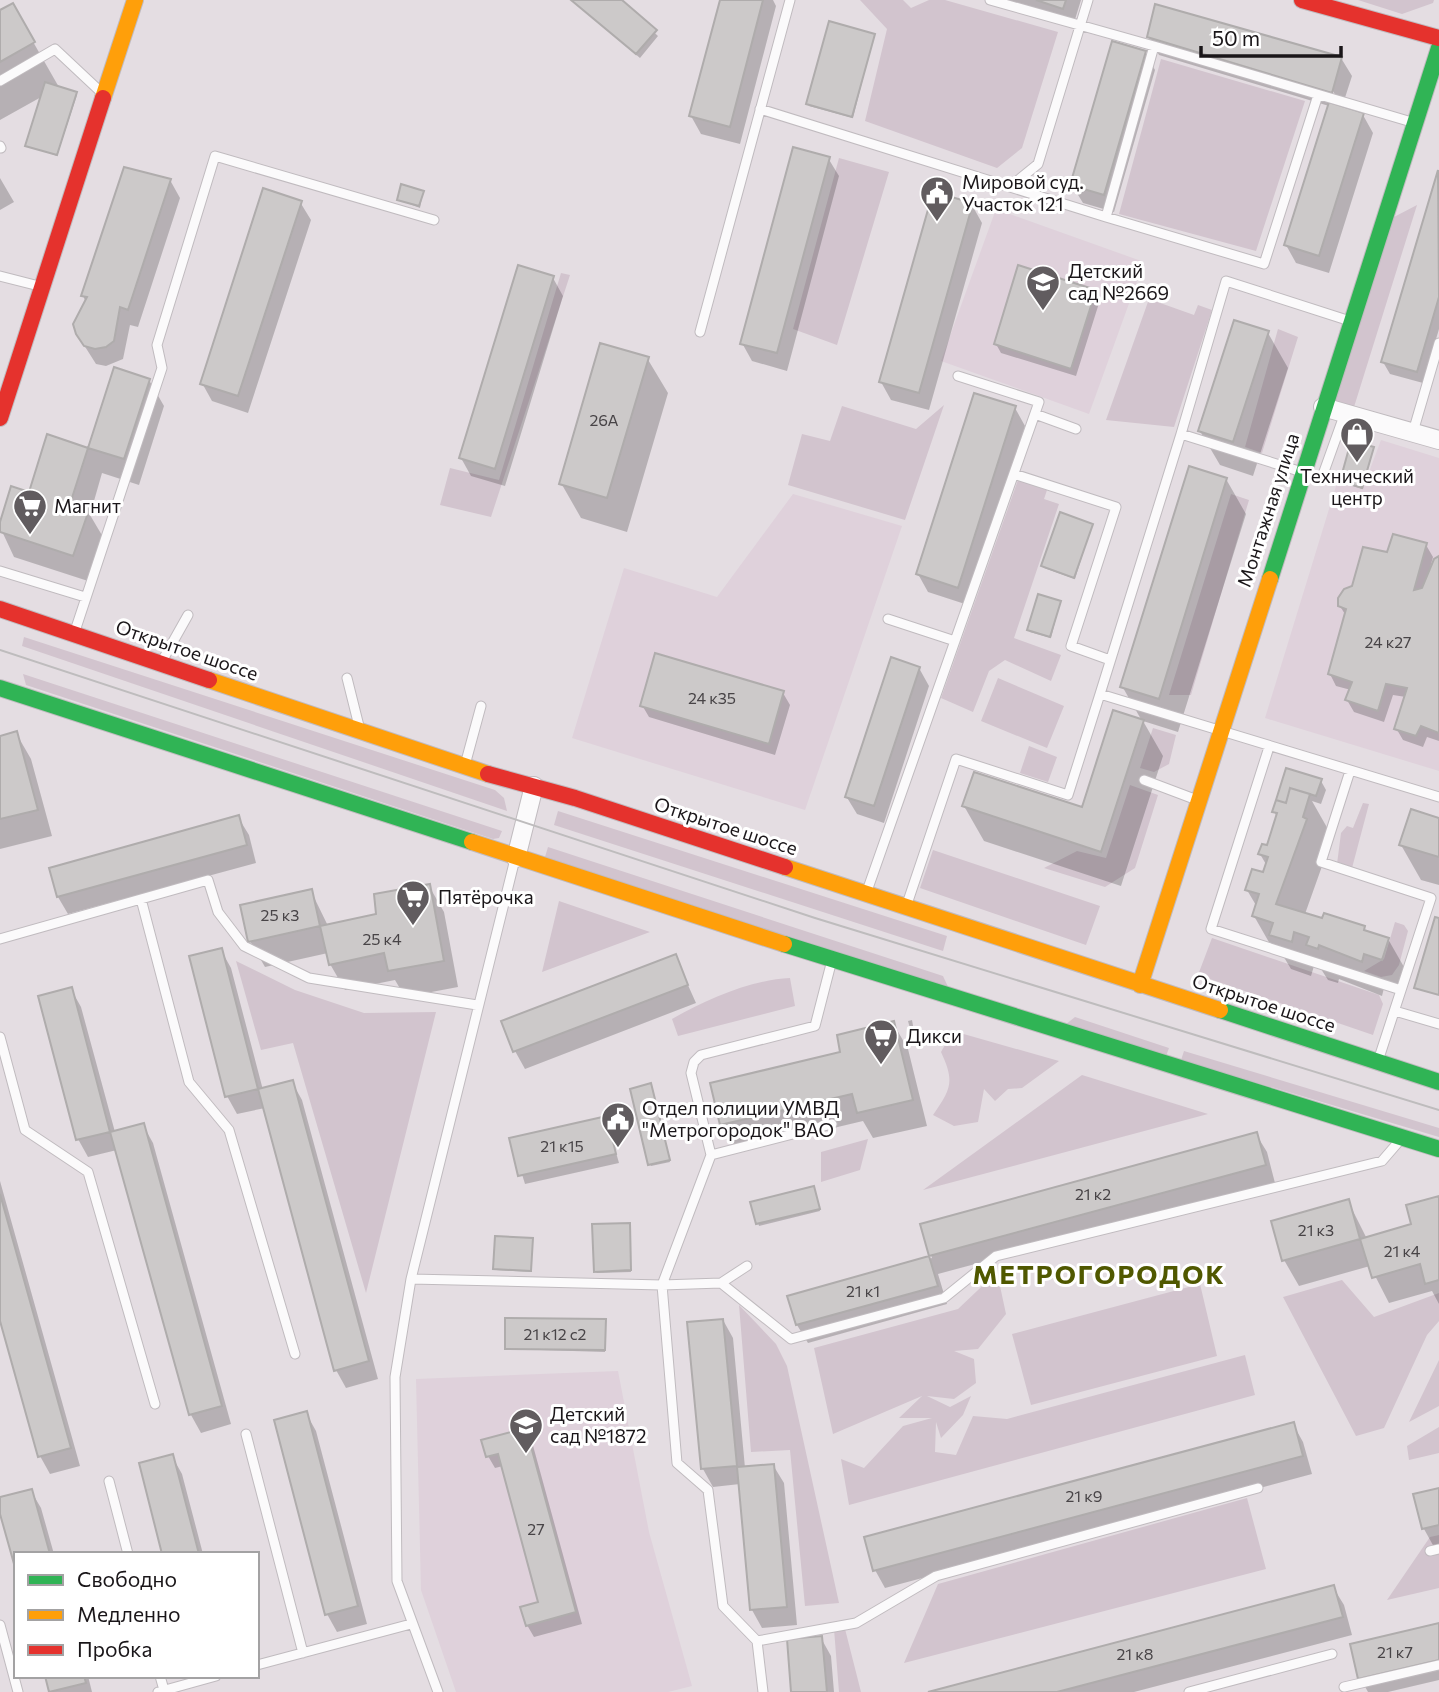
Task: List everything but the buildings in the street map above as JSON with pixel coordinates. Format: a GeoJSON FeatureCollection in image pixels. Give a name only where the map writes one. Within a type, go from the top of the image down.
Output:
{"type":"FeatureCollection","features":[{"type":"Feature","properties":{"kind":"street"},"geometry":{"type":"LineString","coordinates":[[0,418],[135,0]]}},
{"type":"Feature","properties":{"kind":"street"},"geometry":{"type":"LineString","coordinates":[[1302,0],[1439,38]]}},
{"type":"Feature","properties":{"kind":"street","name":"Монтажная улица"},"geometry":{"type":"LineString","coordinates":[[1140,985],[1439,48]]}},
{"type":"Feature","properties":{"kind":"street"},"geometry":{"type":"LineString","coordinates":[[1323,407],[1439,440]]}},
{"type":"Feature","properties":{"kind":"street","name":"Открытое шоссе"},"geometry":{"type":"LineString","coordinates":[[0,609],[465,766],[534,786],[1439,1082]]}},
{"type":"Feature","properties":{"kind":"street"},"geometry":{"type":"LineString","coordinates":[[0,688],[832,960],[1439,1150]]}},
{"type":"Feature","properties":{"kind":"street"},"geometry":{"type":"LineString","coordinates":[[516,858],[534,786]]}},
{"type":"Feature","properties":{"kind":"lane"},"geometry":{"type":"LineString","coordinates":[[700,332],[790,0]]}},
{"type":"Feature","properties":{"kind":"lane"},"geometry":{"type":"LineString","coordinates":[[990,0],[1415,123]]}},
{"type":"Feature","properties":{"kind":"lane"},"geometry":{"type":"LineString","coordinates":[[1011,186],[1038,164],[1088,0]]}},
{"type":"Feature","properties":{"kind":"lane"},"geometry":{"type":"LineString","coordinates":[[1106,217],[1154,46]]}},
{"type":"Feature","properties":{"kind":"lane"},"geometry":{"type":"LineString","coordinates":[[0,80],[55,50],[105,95]]}},
{"type":"Feature","properties":{"kind":"lane"},"geometry":{"type":"LineString","coordinates":[[760,109],[1264,264],[1318,95]]}},
{"type":"Feature","properties":{"kind":"lane"},"geometry":{"type":"LineString","coordinates":[[73,635],[162,368],[157,345],[215,156],[434,220]]}},
{"type":"Feature","properties":{"kind":"lane"},"geometry":{"type":"LineString","coordinates":[[0,276],[42,288]]}},
{"type":"Feature","properties":{"kind":"lane"},"geometry":{"type":"LineString","coordinates":[[906,907],[956,760],[1068,795],[1226,281],[1350,321]]}},
{"type":"Feature","properties":{"kind":"lane"},"geometry":{"type":"LineString","coordinates":[[1413,432],[1439,343]]}},
{"type":"Feature","properties":{"kind":"lane"},"geometry":{"type":"LineString","coordinates":[[866,894],[1039,402],[958,376]]}},
{"type":"Feature","properties":{"kind":"lane"},"geometry":{"type":"LineString","coordinates":[[1321,480],[1345,413]]}},
{"type":"Feature","properties":{"kind":"lane"},"geometry":{"type":"LineString","coordinates":[[1035,414],[1076,429]]}},
{"type":"Feature","properties":{"kind":"lane"},"geometry":{"type":"LineString","coordinates":[[1181,434],[1302,472]]}},
{"type":"Feature","properties":{"kind":"lane"},"geometry":{"type":"LineString","coordinates":[[1014,474],[1116,508],[1071,646],[1110,660]]}},
{"type":"Feature","properties":{"kind":"lane"},"geometry":{"type":"LineString","coordinates":[[0,571],[85,597]]}},
{"type":"Feature","properties":{"kind":"lane"},"geometry":{"type":"LineString","coordinates":[[161,663],[188,615]]}},
{"type":"Feature","properties":{"kind":"lane"},"geometry":{"type":"LineString","coordinates":[[888,619],[955,640]]}},
{"type":"Feature","properties":{"kind":"lane"},"geometry":{"type":"LineString","coordinates":[[347,678],[360,731]]}},
{"type":"Feature","properties":{"kind":"lane"},"geometry":{"type":"LineString","coordinates":[[1100,694],[1220,733],[1439,797]]}},
{"type":"Feature","properties":{"kind":"lane"},"geometry":{"type":"LineString","coordinates":[[465,766],[481,706]]}},
{"type":"Feature","properties":{"kind":"lane"},"geometry":{"type":"LineString","coordinates":[[1269,747],[1211,929],[1401,990]]}},
{"type":"Feature","properties":{"kind":"lane"},"geometry":{"type":"LineString","coordinates":[[1350,771],[1321,862],[1431,898],[1378,1062]]}},
{"type":"Feature","properties":{"kind":"lane"},"geometry":{"type":"LineString","coordinates":[[1144,780],[1197,800]]}},
{"type":"Feature","properties":{"kind":"lane"},"geometry":{"type":"LineString","coordinates":[[438,1692],[397,1581],[395,1377],[411,1279],[477,1005],[516,858]]}},
{"type":"Feature","properties":{"kind":"lane"},"geometry":{"type":"LineString","coordinates":[[0,939],[208,880],[218,912],[244,946],[309,978],[477,1005]]}},
{"type":"Feature","properties":{"kind":"lane"},"geometry":{"type":"LineString","coordinates":[[141,900],[189,1083],[229,1130],[295,1354]]}},
{"type":"Feature","properties":{"kind":"lane"},"geometry":{"type":"LineString","coordinates":[[763,1692],[757,1641],[723,1606],[708,1490],[677,1463],[662,1285],[711,1155],[691,1073],[694,1062],[701,1055],[815,1026],[832,960]]}},
{"type":"Feature","properties":{"kind":"lane"},"geometry":{"type":"LineString","coordinates":[[1395,1011],[1439,1024]]}},
{"type":"Feature","properties":{"kind":"lane"},"geometry":{"type":"LineString","coordinates":[[0,1037],[25,1130],[88,1172],[155,1404]]}},
{"type":"Feature","properties":{"kind":"lane"},"geometry":{"type":"LineString","coordinates":[[711,1155],[832,1124]]}},
{"type":"Feature","properties":{"kind":"lane"},"geometry":{"type":"LineString","coordinates":[[721,1283],[791,1339],[944,1298],[996,1256],[1382,1161],[1402,1138]]}},
{"type":"Feature","properties":{"kind":"lane"},"geometry":{"type":"LineString","coordinates":[[411,1279],[662,1285],[721,1283],[747,1266]]}},
{"type":"Feature","properties":{"kind":"lane"},"geometry":{"type":"LineString","coordinates":[[246,1434],[303,1653]]}},
{"type":"Feature","properties":{"kind":"lane"},"geometry":{"type":"LineString","coordinates":[[108,1481],[127,1552]]}},
{"type":"Feature","properties":{"kind":"lane"},"geometry":{"type":"LineString","coordinates":[[757,1641],[856,1623],[936,1576],[1258,1488]]}},
{"type":"Feature","properties":{"kind":"lane"},"geometry":{"type":"LineString","coordinates":[[259,1664],[411,1624]]}},
{"type":"Feature","properties":{"kind":"lane"},"geometry":{"type":"LineString","coordinates":[[0,1625],[14,1677]]}},
{"type":"Feature","properties":{"kind":"lane"},"geometry":{"type":"LineString","coordinates":[[1189,1692],[1332,1654]]}},
{"type":"Feature","properties":{"kind":"lane"},"geometry":{"type":"LineString","coordinates":[[1344,1687],[1439,1665]]}},
{"type":"Feature","properties":{"kind":"lane"},"geometry":{"type":"LineString","coordinates":[[161,1691],[209,1678]]}},
{"type":"Feature","properties":{"kind":"shaded area"},"geometry":{"type":"Polygon","coordinates":[[[860,0],[903,0],[911,8],[929,0],[945,0],[1058,32],[1022,148],[997,168],[865,121],[887,29],[860,0]]]}},
{"type":"Feature","properties":{"kind":"shaded area"},"geometry":{"type":"Polygon","coordinates":[[[1358,0],[1434,0],[1433,3],[1402,14],[1358,0]]]}},
{"type":"Feature","properties":{"kind":"shaded area"},"geometry":{"type":"Polygon","coordinates":[[[1161,59],[1305,101],[1256,251],[1119,214],[1161,59]]]}},
{"type":"Feature","properties":{"kind":"shaded area"},"geometry":{"type":"Polygon","coordinates":[[[839,158],[889,172],[837,345],[793,329],[839,158]]]}},
{"type":"Feature","properties":{"kind":"shaded area"},"geometry":{"type":"Polygon","coordinates":[[[1417,205],[1354,407],[1335,401],[1394,217],[1417,205]]]}},
{"type":"Feature","properties":{"kind":"shaded area","name":"Детский сад №2669"},"geometry":{"type":"Polygon","coordinates":[[[996,209],[1144,262],[1089,414],[941,361],[996,209]]]}},
{"type":"Feature","properties":{"kind":"shaded area"},"geometry":{"type":"Polygon","coordinates":[[[561,273],[570,275],[491,517],[440,505],[450,468],[499,480],[561,273]]]}},
{"type":"Feature","properties":{"kind":"shaded area"},"geometry":{"type":"Polygon","coordinates":[[[1149,299],[1194,315],[1198,305],[1212,310],[1174,427],[1106,420],[1149,299]]]}},
{"type":"Feature","properties":{"kind":"shaded area"},"geometry":{"type":"Polygon","coordinates":[[[1278,329],[1298,337],[1262,453],[1245,447],[1278,329]]]}},
{"type":"Feature","properties":{"kind":"shaded area"},"geometry":{"type":"Polygon","coordinates":[[[944,405],[905,520],[788,485],[802,434],[830,441],[842,406],[916,429],[944,405]]]}},
{"type":"Feature","properties":{"kind":"shaded area"},"geometry":{"type":"Polygon","coordinates":[[[1381,440],[1439,458],[1439,771],[1265,718],[1337,483],[1363,488],[1381,440]]]}},
{"type":"Feature","properties":{"kind":"shaded area"},"geometry":{"type":"Polygon","coordinates":[[[1018,480],[1047,490],[1044,499],[1059,504],[1014,638],[1061,655],[1051,681],[1005,660],[989,671],[973,712],[941,698],[1018,480]]]}},
{"type":"Feature","properties":{"kind":"shaded area"},"geometry":{"type":"Polygon","coordinates":[[[793,494],[902,526],[805,810],[572,738],[624,568],[717,597],[793,494]]]}},
{"type":"Feature","properties":{"kind":"shaded area"},"geometry":{"type":"Polygon","coordinates":[[[1231,494],[1249,500],[1191,695],[1169,695],[1231,494]]]}},
{"type":"Feature","properties":{"kind":"shaded area"},"geometry":{"type":"Polygon","coordinates":[[[24,637],[495,790],[504,798],[507,811],[22,646],[24,637]]]}},
{"type":"Feature","properties":{"kind":"shaded area"},"geometry":{"type":"Polygon","coordinates":[[[23,674],[502,831],[499,838],[493,839],[26,685],[23,674]]]}},
{"type":"Feature","properties":{"kind":"shaded area"},"geometry":{"type":"Polygon","coordinates":[[[998,678],[1064,706],[1047,748],[981,721],[998,678]]]}},
{"type":"Feature","properties":{"kind":"shaded area"},"geometry":{"type":"Polygon","coordinates":[[[1153,728],[1176,735],[1169,764],[1154,772],[1140,768],[1153,728]]]}},
{"type":"Feature","properties":{"kind":"shaded area"},"geometry":{"type":"Polygon","coordinates":[[[1029,746],[1057,757],[1048,782],[1020,773],[1029,746]]]}},
{"type":"Feature","properties":{"kind":"shaded area"},"geometry":{"type":"Polygon","coordinates":[[[1130,785],[1158,795],[1135,868],[1105,887],[1044,868],[1077,851],[1106,858],[1130,785]]]}},
{"type":"Feature","properties":{"kind":"shaded area"},"geometry":{"type":"Polygon","coordinates":[[[1363,803],[1369,804],[1352,868],[1337,864],[1341,833],[1347,826],[1353,828],[1363,803]]]}},
{"type":"Feature","properties":{"kind":"shaded area"},"geometry":{"type":"Polygon","coordinates":[[[558,811],[947,936],[943,951],[554,825],[558,811]]]}},
{"type":"Feature","properties":{"kind":"shaded area"},"geometry":{"type":"Polygon","coordinates":[[[548,847],[943,976],[949,989],[545,857],[548,847]]]}},
{"type":"Feature","properties":{"kind":"shaded area"},"geometry":{"type":"Polygon","coordinates":[[[933,850],[1100,906],[1086,945],[920,888],[933,850]]]}},
{"type":"Feature","properties":{"kind":"shaded area"},"geometry":{"type":"Polygon","coordinates":[[[559,901],[650,932],[542,972],[559,901]]]}},
{"type":"Feature","properties":{"kind":"shaded area"},"geometry":{"type":"Polygon","coordinates":[[[1395,922],[1404,925],[1408,931],[1399,965],[1392,975],[1381,977],[1364,971],[1384,959],[1395,922]]]}},
{"type":"Feature","properties":{"kind":"shaded area"},"geometry":{"type":"Polygon","coordinates":[[[1212,938],[1379,995],[1383,1004],[1373,1035],[1198,975],[1212,938]]]}},
{"type":"Feature","properties":{"kind":"shaded area"},"geometry":{"type":"Polygon","coordinates":[[[236,961],[295,990],[364,1013],[436,1012],[366,1293],[293,1043],[261,1050],[236,961]]]}},
{"type":"Feature","properties":{"kind":"shaded area"},"geometry":{"type":"Polygon","coordinates":[[[790,978],[795,1006],[678,1036],[672,1019],[685,1012],[744,987],[790,978]]]}},
{"type":"Feature","properties":{"kind":"shaded area"},"geometry":{"type":"Polygon","coordinates":[[[1075,1017],[1169,1048],[1166,1056],[1065,1025],[1075,1017]]]}},
{"type":"Feature","properties":{"kind":"shaded area"},"geometry":{"type":"Polygon","coordinates":[[[953,1031],[1059,1061],[1022,1088],[1008,1089],[995,1101],[984,1089],[978,1122],[954,1126],[933,1115],[949,1085],[948,1071],[941,1052],[953,1031]]]}},
{"type":"Feature","properties":{"kind":"shaded area"},"geometry":{"type":"Polygon","coordinates":[[[1184,1051],[1439,1128],[1439,1137],[1181,1060],[1184,1051]]]}},
{"type":"Feature","properties":{"kind":"shaded area"},"geometry":{"type":"Polygon","coordinates":[[[1082,1075],[1208,1114],[923,1190],[1082,1075]]]}},
{"type":"Feature","properties":{"kind":"shaded area"},"geometry":{"type":"Polygon","coordinates":[[[868,1139],[860,1170],[821,1182],[821,1152],[868,1139]]]}},
{"type":"Feature","properties":{"kind":"shaded area"},"geometry":{"type":"Polygon","coordinates":[[[997,1272],[1006,1314],[978,1349],[954,1351],[974,1359],[976,1383],[954,1399],[927,1396],[950,1407],[971,1396],[963,1415],[941,1438],[936,1422],[935,1452],[956,1455],[973,1416],[1007,1419],[1245,1355],[1255,1395],[849,1505],[841,1459],[864,1468],[903,1426],[932,1418],[899,1418],[922,1396],[833,1434],[814,1348],[958,1309],[997,1272]]]}},
{"type":"Feature","properties":{"kind":"shaded area"},"geometry":{"type":"Polygon","coordinates":[[[1342,1280],[1374,1317],[1439,1293],[1439,1321],[1427,1335],[1384,1428],[1356,1436],[1283,1297],[1342,1280]]]}},
{"type":"Feature","properties":{"kind":"shaded area"},"geometry":{"type":"Polygon","coordinates":[[[1200,1284],[1217,1356],[1031,1405],[1012,1334],[1200,1284]]]}},
{"type":"Feature","properties":{"kind":"shaded area"},"geometry":{"type":"Polygon","coordinates":[[[739,1305],[776,1344],[787,1366],[839,1603],[805,1606],[790,1450],[751,1452],[739,1305]]]}},
{"type":"Feature","properties":{"kind":"shaded area"},"geometry":{"type":"Polygon","coordinates":[[[1439,1360],[1439,1406],[1409,1422],[1439,1360]]]}},
{"type":"Feature","properties":{"kind":"shaded area","name":"Детский сад №1872"},"geometry":{"type":"Polygon","coordinates":[[[618,1371],[649,1532],[692,1686],[668,1692],[456,1692],[421,1590],[416,1379],[618,1371]]]}},
{"type":"Feature","properties":{"kind":"shaded area"},"geometry":{"type":"Polygon","coordinates":[[[1439,1427],[1439,1453],[1409,1460],[1407,1446],[1439,1427]]]}},
{"type":"Feature","properties":{"kind":"shaded area"},"geometry":{"type":"Polygon","coordinates":[[[1247,1498],[1266,1569],[904,1663],[938,1584],[1247,1498]]]}},
{"type":"Feature","properties":{"kind":"shaded area"},"geometry":{"type":"Polygon","coordinates":[[[1439,1535],[1439,1588],[1387,1600],[1430,1537],[1439,1535]]]}},
{"type":"Feature","properties":{"kind":"shaded area"},"geometry":{"type":"Polygon","coordinates":[[[844,1625],[861,1692],[839,1692],[834,1629],[844,1625]]]}},
{"type":"Feature","properties":{"kind":"tram line"},"geometry":{"type":"LineString","coordinates":[[0,650],[815,918],[1439,1110]]}},
{"type":"Feature","properties":{"kind":"traffic: fast"},"geometry":{"type":"LineString","coordinates":[[1270,579],[1439,48]]}},
{"type":"Feature","properties":{"kind":"traffic: fast"},"geometry":{"type":"LineString","coordinates":[[0,688],[472,842]]}},
{"type":"Feature","properties":{"kind":"traffic: fast"},"geometry":{"type":"LineString","coordinates":[[784,944],[1439,1149]]}},
{"type":"Feature","properties":{"kind":"traffic: fast"},"geometry":{"type":"LineString","coordinates":[[1220,1010],[1439,1082]]}},
{"type":"Feature","properties":{"kind":"traffic: slow"},"geometry":{"type":"LineString","coordinates":[[103,98],[135,0]]}},
{"type":"Feature","properties":{"kind":"traffic: slow"},"geometry":{"type":"LineString","coordinates":[[1140,985],[1270,579]]}},
{"type":"Feature","properties":{"kind":"traffic: slow"},"geometry":{"type":"LineString","coordinates":[[209,680],[488,774]]}},
{"type":"Feature","properties":{"kind":"traffic: slow"},"geometry":{"type":"LineString","coordinates":[[472,842],[784,944]]}},
{"type":"Feature","properties":{"kind":"traffic: slow"},"geometry":{"type":"LineString","coordinates":[[785,867],[1220,1010]]}},
{"type":"Feature","properties":{"kind":"traffic: jam"},"geometry":{"type":"LineString","coordinates":[[1302,0],[1439,38]]}},
{"type":"Feature","properties":{"kind":"traffic: jam"},"geometry":{"type":"LineString","coordinates":[[0,418],[103,98]]}},
{"type":"Feature","properties":{"kind":"traffic: jam"},"geometry":{"type":"LineString","coordinates":[[0,609],[209,680]]}},
{"type":"Feature","properties":{"kind":"traffic: jam"},"geometry":{"type":"LineString","coordinates":[[488,774],[575,798],[785,867]]}},
{"type":"Feature","properties":{"kind":"place","name":"Мировой суд. Участок 121"},"geometry":{"type":"Point","coordinates":[937,223]}},
{"type":"Feature","properties":{"kind":"place","name":"Детский сад №2669"},"geometry":{"type":"Point","coordinates":[1043,312]}},
{"type":"Feature","properties":{"kind":"place","name":"Технический центр"},"geometry":{"type":"Point","coordinates":[1357,464]}},
{"type":"Feature","properties":{"kind":"place","name":"Магнит"},"geometry":{"type":"Point","coordinates":[30,536]}},
{"type":"Feature","properties":{"kind":"place","name":"Пятёрочка"},"geometry":{"type":"Point","coordinates":[413,927]}},
{"type":"Feature","properties":{"kind":"place","name":"Дикси"},"geometry":{"type":"Point","coordinates":[881,1066]}},
{"type":"Feature","properties":{"kind":"place","name":"Отдел полиции УМВД \"Метрогородок\" ВАО"},"geometry":{"type":"Point","coordinates":[618,1149]}},
{"type":"Feature","properties":{"kind":"place","name":"Детский сад №1872"},"geometry":{"type":"Point","coordinates":[526,1455]}},
{"type":"Feature","properties":{"kind":"district","name":"МЕТРОГОРОДОК"},"geometry":{"type":"Point","coordinates":[1099,1275]}}]}
